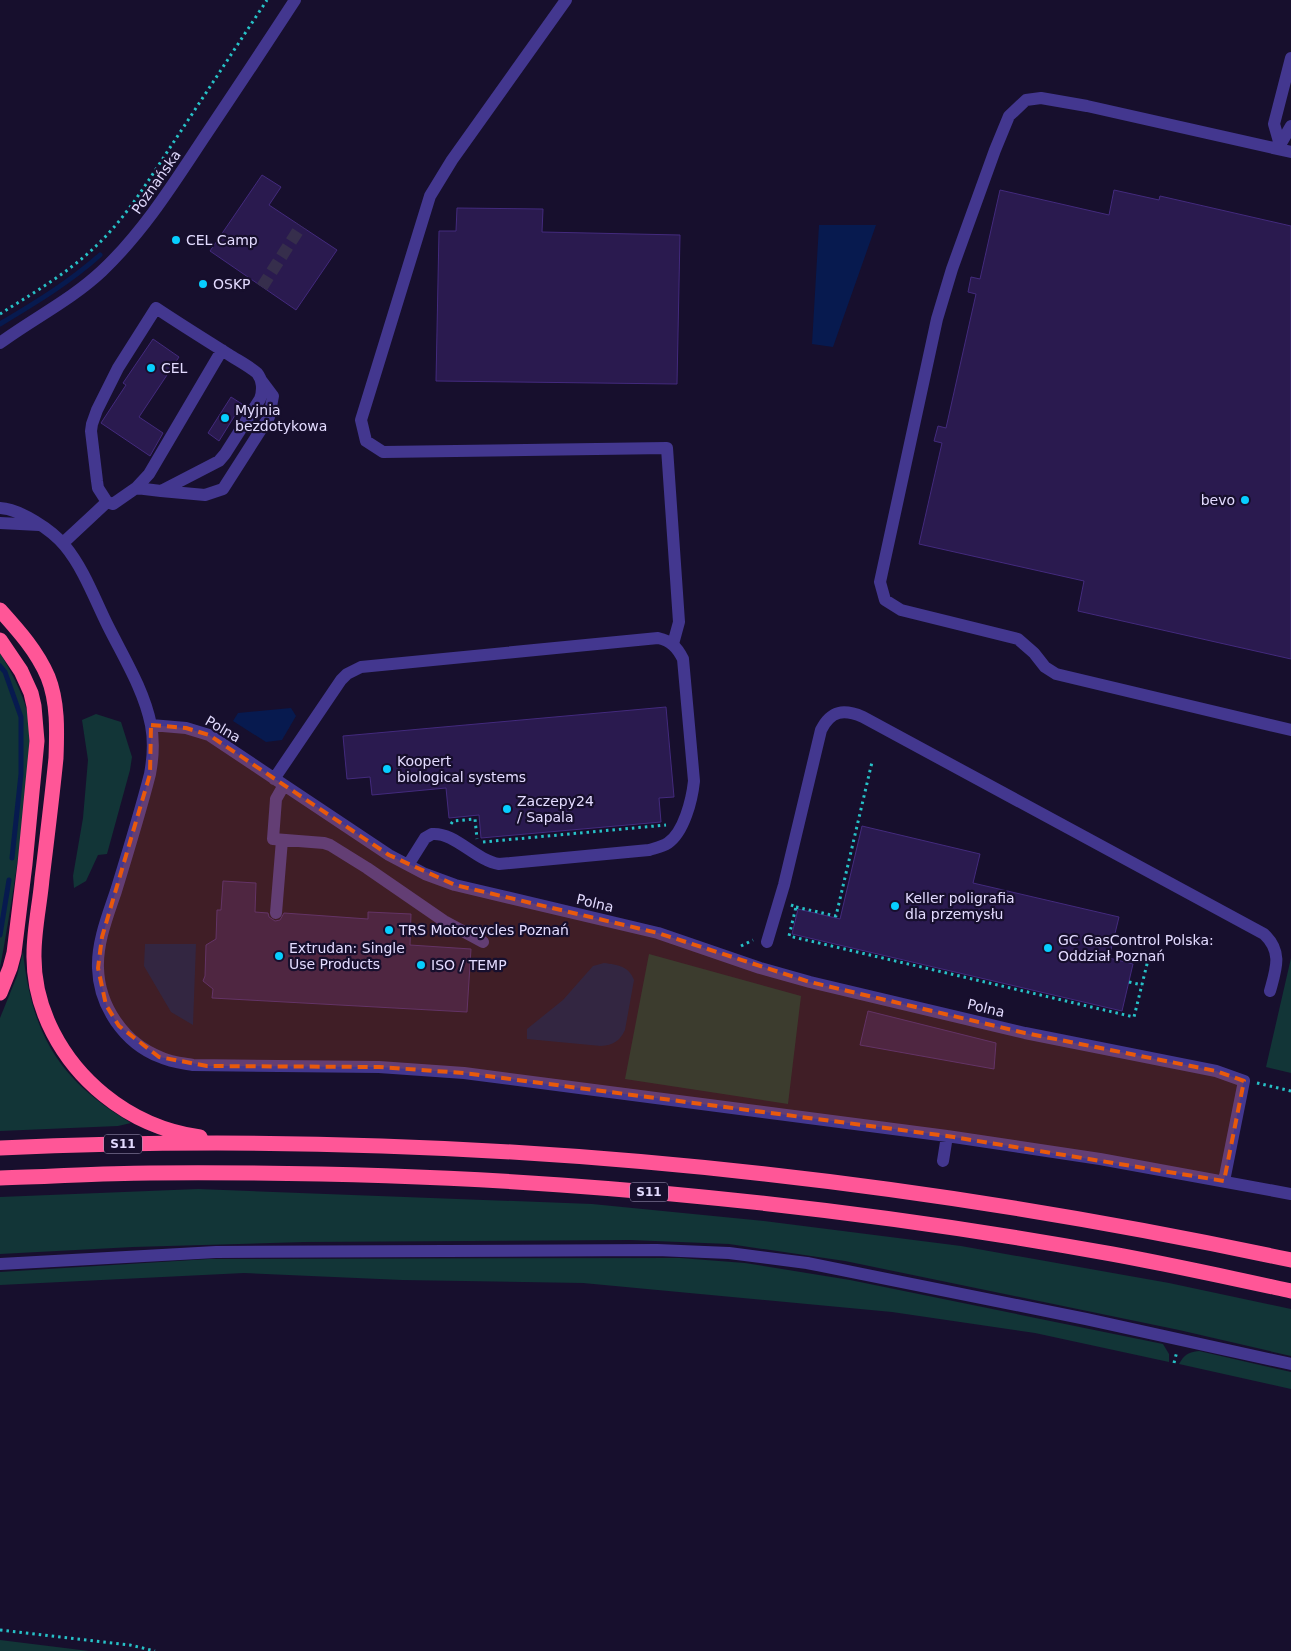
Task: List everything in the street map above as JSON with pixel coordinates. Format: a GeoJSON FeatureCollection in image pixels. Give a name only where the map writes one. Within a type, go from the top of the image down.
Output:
{"type":"FeatureCollection","features":[{"type":"Feature","properties":{"kind":"highway"},"geometry":{"type":"LineString","coordinates":[[0,610],[29,644],[48,677],[57,726],[56,758],[34,954],[41,1003],[52,1031],[60,1046],[81,1075],[111,1100],[145,1121],[176,1132],[246,1143]]}},
{"type":"Feature","properties":{"kind":"highway"},"geometry":{"type":"LineString","coordinates":[[0,640],[21,671],[31,693],[37,741],[14,953],[0,993]]}},
{"type":"Feature","properties":{"kind":"highway","name":"S11"},"geometry":{"type":"LineString","coordinates":[[0,1148],[246,1143],[418,1147],[595,1157],[785,1175],[919,1193],[1127,1226],[1291,1260]]}},
{"type":"Feature","properties":{"kind":"highway","name":"S11"},"geometry":{"type":"LineString","coordinates":[[0,1178],[147,1173],[283,1174],[427,1178],[560,1185],[770,1204],[938,1226],[1115,1255],[1291,1291]]}},
{"type":"Feature","properties":{"kind":"street","name":"Poznańska"},"geometry":{"type":"LineString","coordinates":[[0,343],[86,285],[142,229],[295,0]]}},
{"type":"Feature","properties":{"kind":"street"},"geometry":{"type":"LineString","coordinates":[[566,0],[452,160],[430,196],[362,420],[366,441],[384,452],[666,448],[679,622],[673,644]]}},
{"type":"Feature","properties":{"kind":"street"},"geometry":{"type":"LineString","coordinates":[[1291,58],[1274,124],[1280,145],[1291,126]]}},
{"type":"Feature","properties":{"kind":"street"},"geometry":{"type":"LineString","coordinates":[[1291,152],[1087,106],[1041,98],[1026,100],[1009,116],[952,269],[937,319],[880,582],[885,600],[901,610],[1018,639],[1034,654],[1044,667],[1056,674],[1291,730]]}},
{"type":"Feature","properties":{"kind":"street"},"geometry":{"type":"LineString","coordinates":[[136,488],[205,495],[223,489],[269,417],[273,396],[257,374],[222,350],[156,308],[118,368],[97,410],[91,431],[98,488],[107,502],[113,504],[136,488],[150,474],[222,350]]}},
{"type":"Feature","properties":{"kind":"street"},"geometry":{"type":"LineString","coordinates":[[161,491],[212,465],[225,454],[260,399],[262,393],[260,379]]}},
{"type":"Feature","properties":{"kind":"street"},"geometry":{"type":"LineString","coordinates":[[63,544],[107,502]]}},
{"type":"Feature","properties":{"kind":"street"},"geometry":{"type":"LineString","coordinates":[[0,508],[18,512],[39,525],[63,544],[78,566],[132,676],[151,725],[153,749],[150,774],[102,937],[98,968],[99,981],[106,1005],[119,1026],[135,1043],[159,1057],[181,1063],[207,1066],[379,1067],[457,1073],[947,1136],[1100,1159],[1291,1194]]}},
{"type":"Feature","properties":{"kind":"street"},"geometry":{"type":"LineString","coordinates":[[0,523],[39,525]]}},
{"type":"Feature","properties":{"kind":"street"},"geometry":{"type":"LineString","coordinates":[[408,866],[421,843],[428,835],[436,833],[484,860],[499,864],[649,850],[667,844],[680,831],[690,801],[694,781],[683,659],[673,644],[658,638],[370,665],[353,670],[341,680],[279,782],[272,839],[324,843],[338,849],[444,922],[483,942]]}},
{"type":"Feature","properties":{"kind":"street"},"geometry":{"type":"LineString","coordinates":[[762,939],[779,902],[821,730],[830,717],[849,712],[863,717],[1264,934],[1274,945],[1276,952],[1276,967],[1270,991]]}},
{"type":"Feature","properties":{"kind":"street","name":"Polna"},"geometry":{"type":"LineString","coordinates":[[151,725],[186,728],[209,736],[372,845],[408,866],[456,885],[658,933],[760,968],[810,982],[1026,1033],[1216,1071],[1244,1081]]}},
{"type":"Feature","properties":{"kind":"street"},"geometry":{"type":"LineString","coordinates":[[276,913],[282,840]]}},
{"type":"Feature","properties":{"kind":"street"},"geometry":{"type":"LineString","coordinates":[[1224,1181],[1244,1081]]}},
{"type":"Feature","properties":{"kind":"street"},"geometry":{"type":"LineString","coordinates":[[943,1162],[947,1136]]}},
{"type":"Feature","properties":{"kind":"street"},"geometry":{"type":"LineString","coordinates":[[0,1264],[216,1252],[657,1250],[729,1253],[807,1263],[1095,1321],[1291,1364]]}},
{"type":"Feature","properties":{"kind":"path"},"geometry":{"type":"LineString","coordinates":[[0,314],[68,270],[114,228],[152,175],[267,0]]}},
{"type":"Feature","properties":{"kind":"path"},"geometry":{"type":"LineString","coordinates":[[779,902],[836,916],[872,762],[870,762]]}},
{"type":"Feature","properties":{"kind":"path"},"geometry":{"type":"LineString","coordinates":[[442,835],[453,821],[475,818],[478,842],[670,825]]}},
{"type":"Feature","properties":{"kind":"path"},"geometry":{"type":"LineString","coordinates":[[537,836],[538,843]]}},
{"type":"Feature","properties":{"kind":"path"},"geometry":{"type":"LineString","coordinates":[[796,907],[788,936],[1134,1017],[1148,960]]}},
{"type":"Feature","properties":{"kind":"path"},"geometry":{"type":"LineString","coordinates":[[735,947],[762,939]]}},
{"type":"Feature","properties":{"kind":"path"},"geometry":{"type":"LineString","coordinates":[[1129,982],[1142,985]]}},
{"type":"Feature","properties":{"kind":"path"},"geometry":{"type":"LineString","coordinates":[[1244,1081],[1291,1091]]}},
{"type":"Feature","properties":{"kind":"path"},"geometry":{"type":"LineString","coordinates":[[0,1630],[130,1645],[155,1651]]}},
{"type":"Feature","properties":{"kind":"highlighted area"},"geometry":{"type":"Polygon","coordinates":[[[151,725],[186,728],[209,735],[389,855],[455,885],[658,933],[810,982],[1025,1033],[1216,1071],[1244,1081],[1224,1181],[947,1136],[464,1073],[379,1067],[207,1066],[159,1057],[119,1026],[106,1005],[98,968],[102,937],[150,774],[151,725]]]}},
{"type":"Feature","properties":{"kind":"green space"},"geometry":{"type":"Polygon","coordinates":[[[0,653],[23,699],[29,719],[30,738],[21,835],[0,968],[0,653]]]}},
{"type":"Feature","properties":{"kind":"green space"},"geometry":{"type":"Polygon","coordinates":[[[96,714],[121,722],[132,757],[107,854],[98,855],[86,881],[74,888],[73,876],[83,818],[88,760],[82,720],[96,714]]]}},
{"type":"Feature","properties":{"kind":"green space"},"geometry":{"type":"Polygon","coordinates":[[[23,952],[27,981],[34,1008],[42,1031],[53,1052],[85,1090],[106,1107],[131,1123],[118,1126],[0,1131],[0,1018],[17,976],[23,952]]]}},
{"type":"Feature","properties":{"kind":"green space"},"geometry":{"type":"Polygon","coordinates":[[[649,954],[801,996],[788,1104],[625,1079],[649,954]]]}},
{"type":"Feature","properties":{"kind":"green space"},"geometry":{"type":"Polygon","coordinates":[[[1291,958],[1291,1073],[1266,1067],[1291,958]]]}},
{"type":"Feature","properties":{"kind":"green space"},"geometry":{"type":"Polygon","coordinates":[[[198,1189],[592,1204],[764,1221],[961,1246],[1169,1283],[1291,1309],[1291,1356],[1179,1330],[845,1261],[729,1244],[630,1240],[305,1242],[133,1247],[0,1254],[0,1197],[198,1189]]]}},
{"type":"Feature","properties":{"kind":"green space"},"geometry":{"type":"Polygon","coordinates":[[[680,1258],[745,1263],[850,1280],[1163,1344],[1169,1354],[1169,1362],[1035,1333],[892,1312],[583,1283],[402,1280],[244,1273],[0,1285],[0,1272],[209,1259],[680,1258]]]}},
{"type":"Feature","properties":{"kind":"green space"},"geometry":{"type":"Polygon","coordinates":[[[1199,1351],[1291,1372],[1291,1389],[1179,1364],[1187,1354],[1199,1351]]]}},
{"type":"Feature","properties":{"kind":"green space"},"geometry":{"type":"Polygon","coordinates":[[[0,1640],[89,1651],[0,1651],[0,1640]]]}},
{"type":"Feature","properties":{"kind":"water"},"geometry":{"type":"Polygon","coordinates":[[[819,225],[876,225],[833,347],[812,344],[819,225]]]}},
{"type":"Feature","properties":{"kind":"water"},"geometry":{"type":"Polygon","coordinates":[[[291,708],[296,716],[282,740],[266,742],[233,721],[238,713],[291,708]]]}},
{"type":"Feature","properties":{"kind":"water"},"geometry":{"type":"Polygon","coordinates":[[[145,944],[196,944],[193,1025],[171,1012],[144,966],[145,944]]]}},
{"type":"Feature","properties":{"kind":"water"},"geometry":{"type":"Polygon","coordinates":[[[604,963],[626,969],[634,980],[625,1030],[618,1040],[609,1045],[601,1046],[527,1039],[527,1029],[563,1000],[593,966],[604,963]]]}},
{"type":"Feature","properties":{"kind":"building"},"geometry":{"type":"Polygon","coordinates":[[[262,175],[281,187],[269,205],[337,250],[296,310],[210,251],[262,175]]]}},
{"type":"Feature","properties":{"kind":"building"},"geometry":{"type":"Polygon","coordinates":[[[1000,190],[1109,215],[1114,190],[1159,200],[1160,196],[1291,226],[1291,659],[1078,611],[1084,581],[919,544],[942,443],[934,441],[938,426],[946,428],[976,294],[968,292],[971,277],[980,279],[1000,190]]]}},
{"type":"Feature","properties":{"kind":"building"},"geometry":{"type":"Polygon","coordinates":[[[457,208],[543,209],[542,232],[680,235],[677,384],[436,381],[439,231],[456,231],[457,208]]]}},
{"type":"Feature","properties":{"kind":"building"},"geometry":{"type":"Polygon","coordinates":[[[153,339],[179,357],[139,417],[163,433],[150,456],[101,423],[126,385],[123,383],[153,339]]]}},
{"type":"Feature","properties":{"kind":"building","name":"Myjnia bezdotykowa"},"geometry":{"type":"Polygon","coordinates":[[[231,397],[242,404],[219,441],[208,433],[231,397]]]}},
{"type":"Feature","properties":{"kind":"building"},"geometry":{"type":"Polygon","coordinates":[[[666,707],[674,797],[659,798],[661,822],[481,838],[479,815],[449,818],[446,788],[372,795],[370,777],[347,779],[343,736],[666,707]]]}},
{"type":"Feature","properties":{"kind":"building"},"geometry":{"type":"Polygon","coordinates":[[[862,826],[980,854],[973,883],[1119,917],[1109,958],[1133,964],[1122,1011],[792,934],[798,909],[840,919],[862,826]]]}},
{"type":"Feature","properties":{"kind":"building"},"geometry":{"type":"Polygon","coordinates":[[[223,881],[256,883],[255,912],[268,913],[269,917],[275,921],[280,920],[284,913],[368,919],[368,912],[411,914],[410,945],[471,949],[467,1012],[212,998],[213,989],[203,981],[205,976],[206,945],[216,939],[217,910],[221,910],[223,881]]]}},
{"type":"Feature","properties":{"kind":"building"},"geometry":{"type":"Polygon","coordinates":[[[868,1011],[996,1043],[994,1069],[860,1045],[868,1011]]]}},
{"type":"Feature","properties":{"kind":"waterway"},"geometry":{"type":"LineString","coordinates":[[0,324],[64,283],[100,255]]}},
{"type":"Feature","properties":{"kind":"waterway"},"geometry":{"type":"LineString","coordinates":[[0,666],[5,672],[21,717],[21,774],[12,858]]}},
{"type":"Feature","properties":{"kind":"waterway"},"geometry":{"type":"LineString","coordinates":[[0,935],[9,880]]}},
{"type":"Feature","properties":{"kind":"tunnel"},"geometry":{"type":"LineString","coordinates":[[262,287],[301,226]]}},
{"type":"Feature","properties":{"kind":"place","name":"CEL Camp"},"geometry":{"type":"Point","coordinates":[176,240]}},
{"type":"Feature","properties":{"kind":"place","name":"OSKP"},"geometry":{"type":"Point","coordinates":[203,284]}},
{"type":"Feature","properties":{"kind":"place","name":"CEL"},"geometry":{"type":"Point","coordinates":[151,368]}},
{"type":"Feature","properties":{"kind":"place","name":"Myjnia bezdotykowa"},"geometry":{"type":"Point","coordinates":[225,418]}},
{"type":"Feature","properties":{"kind":"place","name":"bevo"},"geometry":{"type":"Point","coordinates":[1245,500]}},
{"type":"Feature","properties":{"kind":"place","name":"Koopert biological systems"},"geometry":{"type":"Point","coordinates":[387,769]}},
{"type":"Feature","properties":{"kind":"place","name":"Zaczepy24 / Sapala"},"geometry":{"type":"Point","coordinates":[507,809]}},
{"type":"Feature","properties":{"kind":"place","name":"Keller poligrafia dla przemysłu"},"geometry":{"type":"Point","coordinates":[895,906]}},
{"type":"Feature","properties":{"kind":"place","name":"TRS Motorcycles Poznań"},"geometry":{"type":"Point","coordinates":[389,930]}},
{"type":"Feature","properties":{"kind":"place","name":"GC GasControl Polska: Oddział Poznań"},"geometry":{"type":"Point","coordinates":[1048,948]}},
{"type":"Feature","properties":{"kind":"place","name":"Extrudan: Single Use Products"},"geometry":{"type":"Point","coordinates":[279,956]}},
{"type":"Feature","properties":{"kind":"place","name":"ISO / TEMP"},"geometry":{"type":"Point","coordinates":[421,965]}}]}
